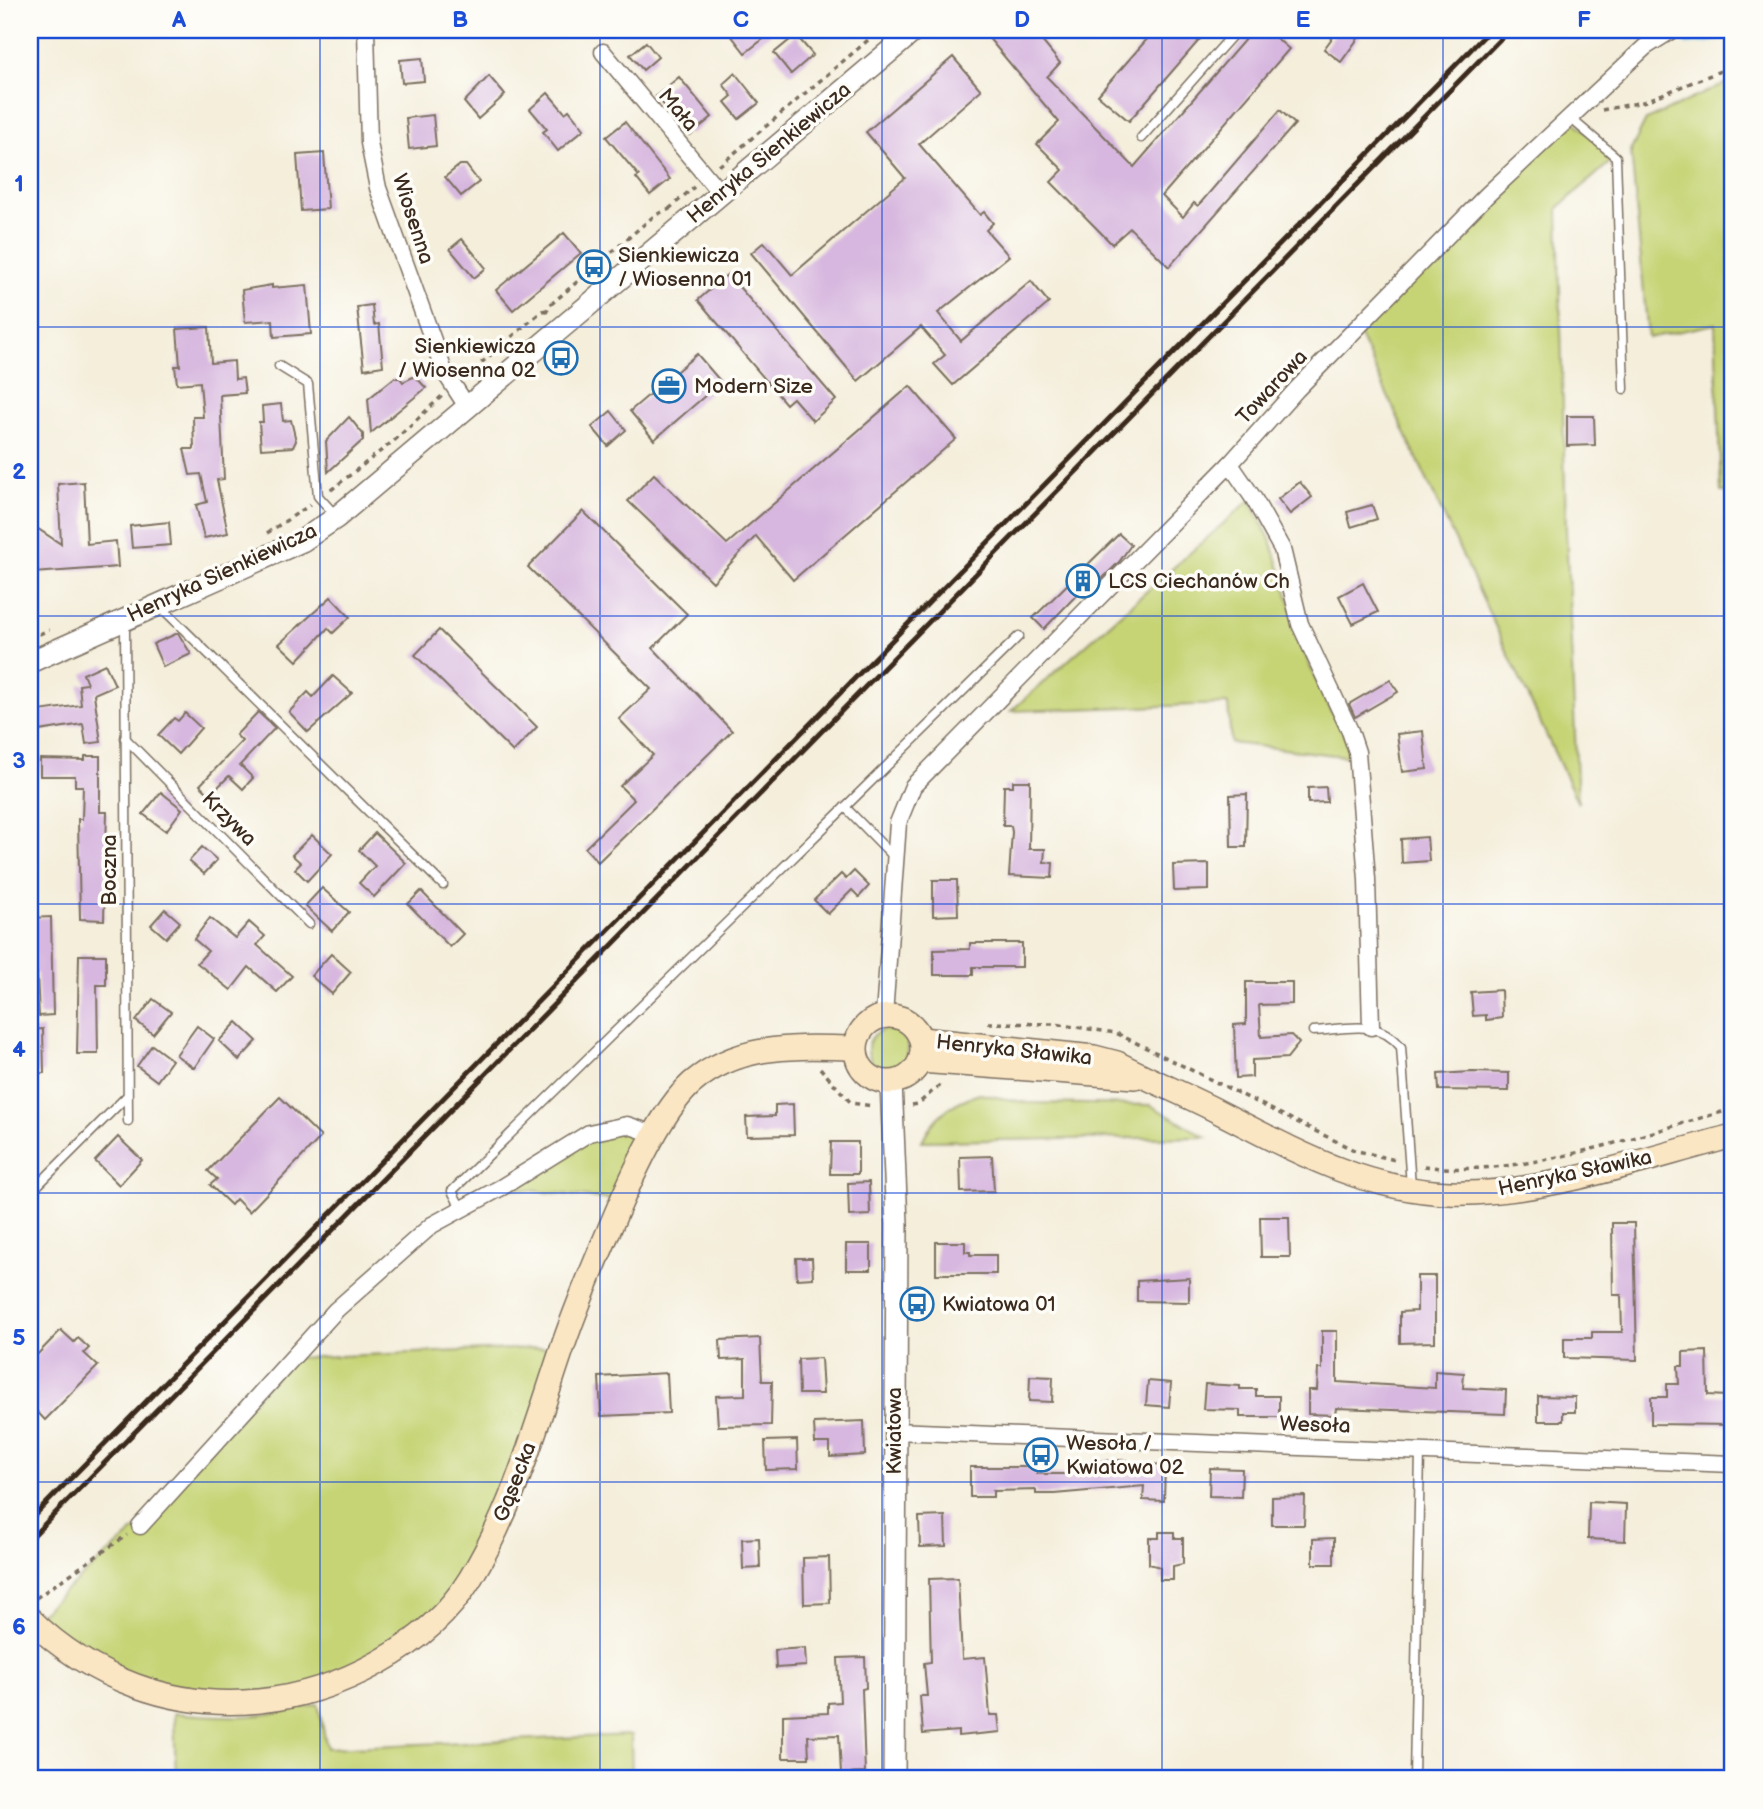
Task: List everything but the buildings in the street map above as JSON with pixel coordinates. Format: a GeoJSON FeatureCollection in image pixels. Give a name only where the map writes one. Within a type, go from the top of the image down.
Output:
{"type":"FeatureCollection","features":[{"type":"Feature","properties":{"kind":"main road"},"geometry":{"type":"LineString","coordinates":[[884,1016],[894,1016],[911,1023],[920,1050],[910,1074],[891,1082],[867,1073],[861,1066],[855,1048],[861,1030],[867,1023],[884,1016]]}},
{"type":"Feature","properties":{"kind":"main road","name":"Gąsecka"},"geometry":{"type":"LineString","coordinates":[[30,1615],[57,1645],[78,1659],[137,1689],[232,1703],[277,1699],[318,1689],[356,1675],[397,1652],[435,1620],[468,1582],[495,1534],[591,1272],[654,1135],[691,1084],[721,1063],[753,1051],[788,1047],[855,1048]]}},
{"type":"Feature","properties":{"kind":"main road","name":"Henryka Sławika"},"geometry":{"type":"LineString","coordinates":[[920,1050],[1094,1057],[1117,1063],[1322,1165],[1369,1182],[1411,1190],[1472,1192],[1551,1182],[1733,1136]]}},
{"type":"Feature","properties":{"kind":"street","name":"Wiosenna"},"geometry":{"type":"LineString","coordinates":[[366,30],[369,143],[378,187],[449,391],[468,408]]}},
{"type":"Feature","properties":{"kind":"street","name":"Henryka Sienkiewicza"},"geometry":{"type":"LineString","coordinates":[[30,662],[302,541],[326,506],[468,408],[915,30]]}},
{"type":"Feature","properties":{"kind":"street","name":"Towarowa"},"geometry":{"type":"LineString","coordinates":[[895,858],[898,823],[913,786],[1230,464],[1297,389],[1487,195],[1645,47],[1672,30]]}},
{"type":"Feature","properties":{"kind":"street","name":"Mała"},"geometry":{"type":"LineString","coordinates":[[603,52],[721,194]]}},
{"type":"Feature","properties":{"kind":"street"},"geometry":{"type":"LineString","coordinates":[[1230,464],[1282,549],[1300,625],[1350,731],[1357,752],[1367,879],[1371,1027]]}},
{"type":"Feature","properties":{"kind":"street"},"geometry":{"type":"LineString","coordinates":[[884,1016],[895,858]]}},
{"type":"Feature","properties":{"kind":"street","name":"Kwiatowa"},"geometry":{"type":"LineString","coordinates":[[891,1082],[897,1224],[894,1779]]}},
{"type":"Feature","properties":{"kind":"street"},"geometry":{"type":"LineString","coordinates":[[140,1526],[336,1310],[432,1225],[502,1187],[589,1133],[627,1125],[654,1135]]}},
{"type":"Feature","properties":{"kind":"street","name":"Wesoła"},"geometry":{"type":"LineString","coordinates":[[894,1431],[1733,1464]]}},
{"type":"Feature","properties":{"kind":"lane"},"geometry":{"type":"LineString","coordinates":[[1141,138],[1237,30]]}},
{"type":"Feature","properties":{"kind":"lane"},"geometry":{"type":"LineString","coordinates":[[1569,117],[1616,157],[1625,389]]}},
{"type":"Feature","properties":{"kind":"lane"},"geometry":{"type":"LineString","coordinates":[[279,366],[308,384],[326,506]]}},
{"type":"Feature","properties":{"kind":"lane"},"geometry":{"type":"LineString","coordinates":[[159,604],[443,885]]}},
{"type":"Feature","properties":{"kind":"lane","name":"Boczna"},"geometry":{"type":"LineString","coordinates":[[125,619],[128,1121]]}},
{"type":"Feature","properties":{"kind":"lane"},"geometry":{"type":"LineString","coordinates":[[461,1208],[452,1191],[1019,636]]}},
{"type":"Feature","properties":{"kind":"lane","name":"Krzywa"},"geometry":{"type":"LineString","coordinates":[[125,738],[309,925]]}},
{"type":"Feature","properties":{"kind":"lane"},"geometry":{"type":"LineString","coordinates":[[845,807],[895,858]]}},
{"type":"Feature","properties":{"kind":"lane"},"geometry":{"type":"LineString","coordinates":[[1313,1031],[1371,1027],[1390,1034],[1401,1048],[1405,1137],[1411,1151],[1411,1190]]}},
{"type":"Feature","properties":{"kind":"lane"},"geometry":{"type":"LineString","coordinates":[[30,1193],[127,1096]]}},
{"type":"Feature","properties":{"kind":"lane"},"geometry":{"type":"LineString","coordinates":[[1414,1779],[1420,1451]]}},
{"type":"Feature","properties":{"kind":"path"},"geometry":{"type":"LineString","coordinates":[[263,538],[326,506],[449,391],[457,378],[462,380],[542,311],[554,311],[707,176],[880,30]]}},
{"type":"Feature","properties":{"kind":"path"},"geometry":{"type":"LineString","coordinates":[[1569,117],[1643,102],[1733,66]]}},
{"type":"Feature","properties":{"kind":"path"},"geometry":{"type":"LineString","coordinates":[[326,506],[442,397],[443,390],[449,391]]}},
{"type":"Feature","properties":{"kind":"path"},"geometry":{"type":"LineString","coordinates":[[30,640],[54,630]]}},
{"type":"Feature","properties":{"kind":"path"},"geometry":{"type":"LineString","coordinates":[[975,1023],[1055,1024],[1116,1033],[1354,1150],[1410,1164],[1445,1169],[1501,1167],[1557,1156],[1733,1109]]}},
{"type":"Feature","properties":{"kind":"path"},"geometry":{"type":"LineString","coordinates":[[30,1615],[45,1589],[140,1526]]}},
{"type":"Feature","properties":{"kind":"green space"},"geometry":{"type":"Polygon","coordinates":[[[1733,80],[1733,492],[1721,492],[1715,324],[1648,338],[1631,150],[1646,120],[1733,80]]]}},
{"type":"Feature","properties":{"kind":"green space"},"geometry":{"type":"Polygon","coordinates":[[[1569,117],[1616,157],[1558,208],[1566,529],[1578,803],[1357,330],[1569,117]]]}},
{"type":"Feature","properties":{"kind":"green space"},"geometry":{"type":"Polygon","coordinates":[[[1250,500],[1272,543],[1308,662],[1350,745],[1352,757],[1231,743],[1228,704],[1011,711],[1250,500]]]}},
{"type":"Feature","properties":{"kind":"green space"},"geometry":{"type":"Polygon","coordinates":[[[888,1029],[902,1035],[908,1049],[902,1063],[888,1069],[874,1063],[868,1049],[874,1035],[888,1029]]]}},
{"type":"Feature","properties":{"kind":"green space"},"geometry":{"type":"Polygon","coordinates":[[[980,1094],[1028,1103],[1150,1105],[1206,1137],[922,1141],[945,1111],[980,1094]]]}},
{"type":"Feature","properties":{"kind":"green space"},"geometry":{"type":"Polygon","coordinates":[[[627,1125],[654,1134],[622,1201],[502,1187],[589,1133],[627,1125]]]}},
{"type":"Feature","properties":{"kind":"green space"},"geometry":{"type":"Polygon","coordinates":[[[562,1347],[514,1487],[435,1620],[318,1689],[172,1696],[31,1621],[140,1526],[292,1358],[562,1347]]]}},
{"type":"Feature","properties":{"kind":"green space"},"geometry":{"type":"Polygon","coordinates":[[[318,1704],[327,1748],[631,1735],[632,1779],[176,1779],[174,1713],[246,1716],[318,1704]]]}},
{"type":"Feature","properties":{"kind":"waterway"},"geometry":{"type":"LineString","coordinates":[[1687,42],[1733,37]]}},
{"type":"Feature","properties":{"kind":"railway"},"geometry":{"type":"LineString","coordinates":[[30,1520],[1490,30]]}},
{"type":"Feature","properties":{"kind":"railway"},"geometry":{"type":"LineString","coordinates":[[30,1539],[1509,30]]}},
{"type":"Feature","properties":{"kind":"place","name":"Sienkiewicza / Wiosenna 01"},"geometry":{"type":"Point","coordinates":[594,267]}},
{"type":"Feature","properties":{"kind":"place","name":"Sienkiewicza / Wiosenna 02"},"geometry":{"type":"Point","coordinates":[561,358]}},
{"type":"Feature","properties":{"kind":"place","name":"Modern Size"},"geometry":{"type":"Point","coordinates":[669,386]}},
{"type":"Feature","properties":{"kind":"place","name":"LCS Ciechanów Ch"},"geometry":{"type":"Point","coordinates":[1083,581]}},
{"type":"Feature","properties":{"kind":"place","name":"Kwiatowa 01"},"geometry":{"type":"Point","coordinates":[917,1304]}},
{"type":"Feature","properties":{"kind":"place","name":"Wesoła / Kwiatowa 02"},"geometry":{"type":"Point","coordinates":[1041,1455]}}]}
